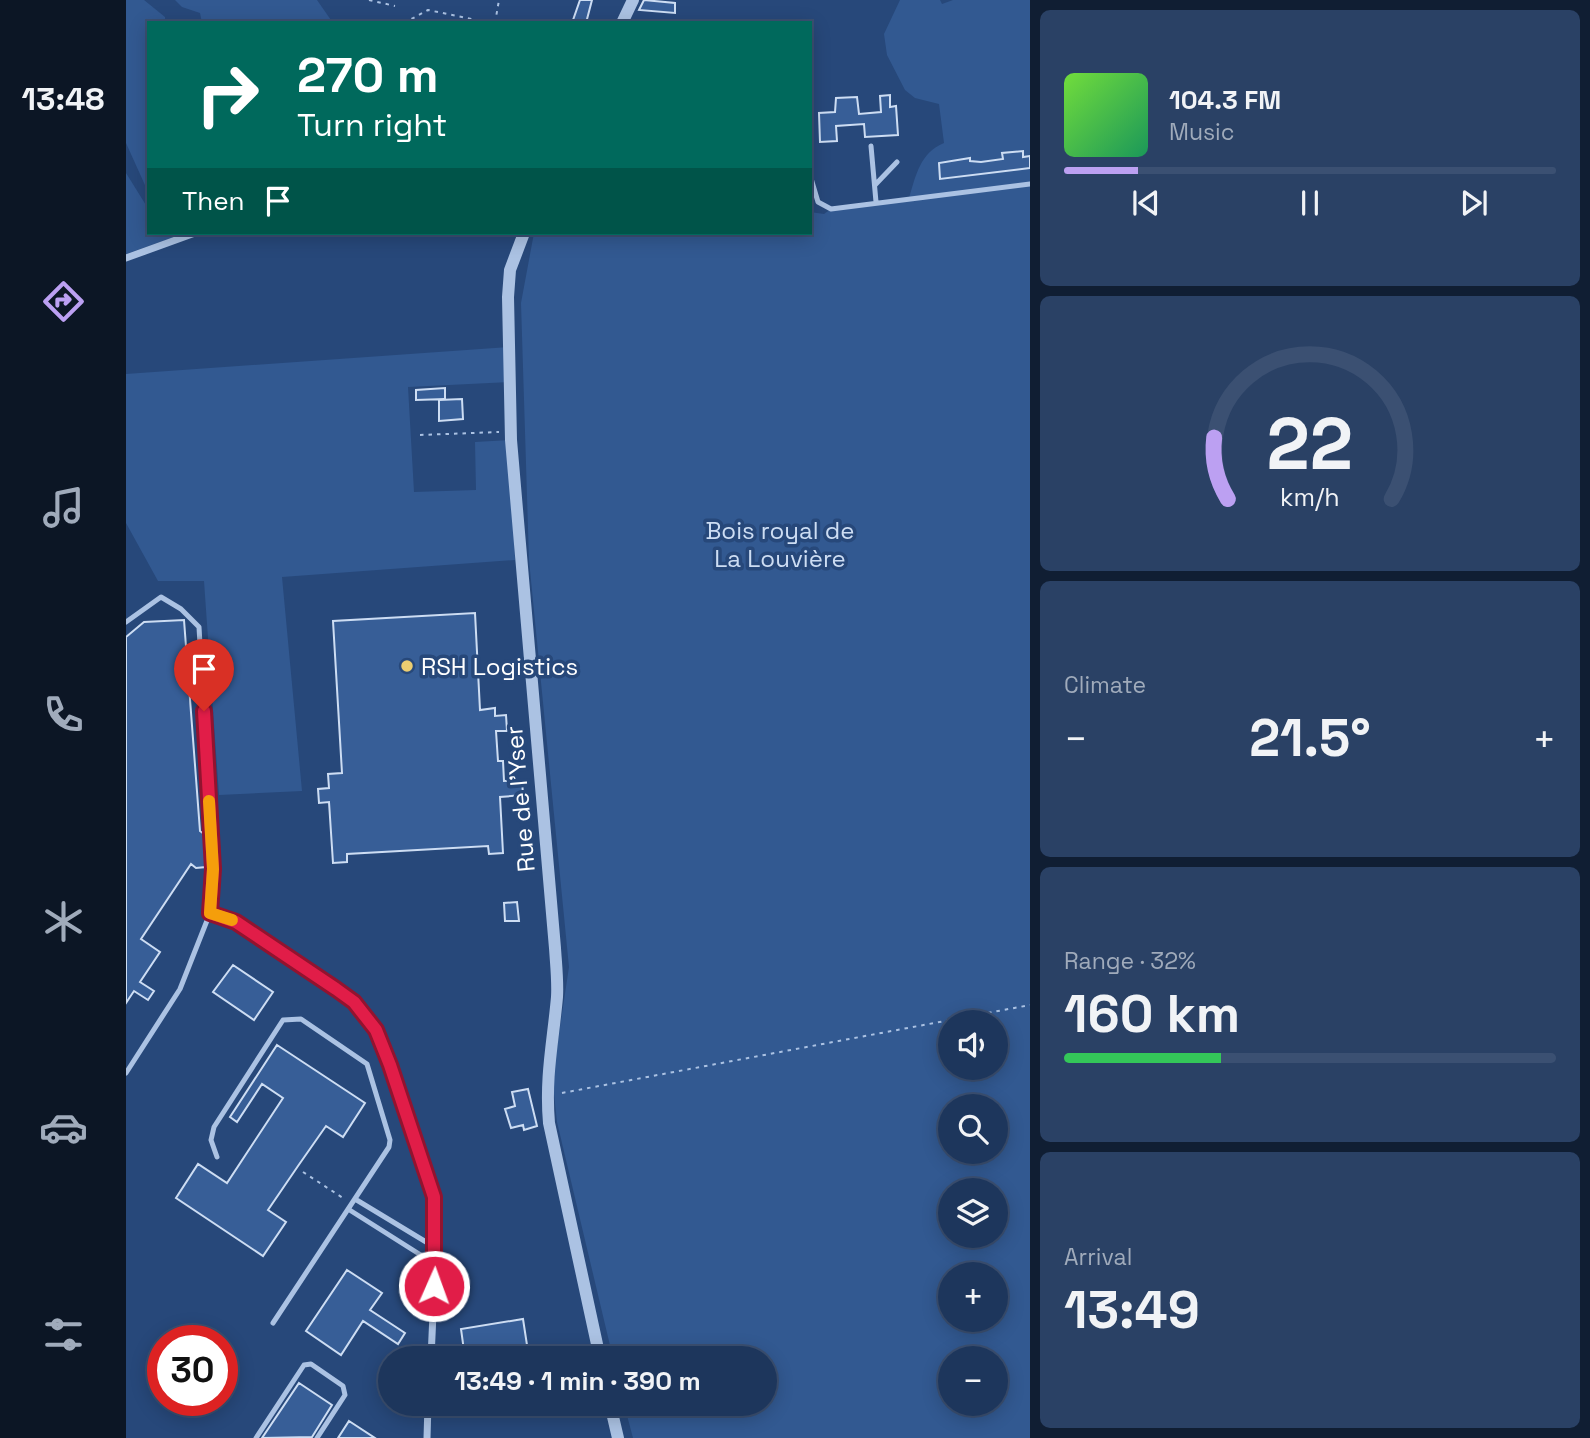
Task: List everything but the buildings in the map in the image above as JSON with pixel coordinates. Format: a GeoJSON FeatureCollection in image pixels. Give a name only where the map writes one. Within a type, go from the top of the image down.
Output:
{"type":"FeatureCollection","features":[{"type":"Feature","properties":{"kind":"street"},"geometry":{"type":"LineString","coordinates":[[623,21],[633,0]]}},
{"type":"Feature","properties":{"kind":"street"},"geometry":{"type":"LineString","coordinates":[[126,257],[189,235]]}},
{"type":"Feature","properties":{"kind":"street","name":"Rue de l'Yser"},"geometry":{"type":"LineString","coordinates":[[523,235],[510,270],[508,297],[511,431],[519,557],[555,948],[557,995],[547,1068],[549,1123],[597,1346]]}},
{"type":"Feature","properties":{"kind":"street"},"geometry":{"type":"LineString","coordinates":[[236,922],[354,1002],[376,1030],[434,1197],[436,1248],[432,1346]]}},
{"type":"Feature","properties":{"kind":"street"},"geometry":{"type":"LineString","coordinates":[[427,1438],[428,1416]]}},
{"type":"Feature","properties":{"kind":"street"},"geometry":{"type":"LineString","coordinates":[[613,1416],[618,1438]]}},
{"type":"Feature","properties":{"kind":"lane"},"geometry":{"type":"LineString","coordinates":[[871,146],[876,202]]}},
{"type":"Feature","properties":{"kind":"lane"},"geometry":{"type":"LineString","coordinates":[[874,185],[897,162]]}},
{"type":"Feature","properties":{"kind":"lane"},"geometry":{"type":"LineString","coordinates":[[812,184],[815,197],[825,208],[1030,184]]}},
{"type":"Feature","properties":{"kind":"lane"},"geometry":{"type":"LineString","coordinates":[[126,622],[161,597],[181,609],[199,627],[213,869],[210,913],[180,989],[126,1073]]}},
{"type":"Feature","properties":{"kind":"lane"},"geometry":{"type":"LineString","coordinates":[[210,913],[236,922]]}},
{"type":"Feature","properties":{"kind":"lane"},"geometry":{"type":"LineString","coordinates":[[217,1157],[211,1140],[214,1127],[278,1024],[289,1018],[301,1019],[368,1064],[390,1140],[385,1153],[273,1323]]}},
{"type":"Feature","properties":{"kind":"lane"},"geometry":{"type":"LineString","coordinates":[[352,1204],[436,1248]]}},
{"type":"Feature","properties":{"kind":"lane"},"geometry":{"type":"LineString","coordinates":[[352,1204],[435,1265]]}},
{"type":"Feature","properties":{"kind":"lane"},"geometry":{"type":"LineString","coordinates":[[256,1438],[304,1364],[311,1364],[343,1386],[345,1395],[317,1438]]}},
{"type":"Feature","properties":{"kind":"path"},"geometry":{"type":"LineString","coordinates":[[369,0],[395,6]]}},
{"type":"Feature","properties":{"kind":"path"},"geometry":{"type":"LineString","coordinates":[[495,21],[499,0]]}},
{"type":"Feature","properties":{"kind":"path"},"geometry":{"type":"LineString","coordinates":[[408,21],[428,10],[481,21]]}},
{"type":"Feature","properties":{"kind":"path"},"geometry":{"type":"LineString","coordinates":[[419,435],[511,431]]}},
{"type":"Feature","properties":{"kind":"path"},"geometry":{"type":"LineString","coordinates":[[554,1094],[1030,1004]]}},
{"type":"Feature","properties":{"kind":"path"},"geometry":{"type":"LineString","coordinates":[[303,1172],[352,1204]]}},
{"type":"Feature","properties":{"kind":"green space"},"geometry":{"type":"Polygon","coordinates":[[[126,0],[144,0],[165,17],[165,21],[147,21],[147,190],[126,143],[126,0]]]}},
{"type":"Feature","properties":{"kind":"green space"},"geometry":{"type":"Polygon","coordinates":[[[175,0],[317,0],[332,21],[202,21],[200,13],[182,7],[175,0]]]}},
{"type":"Feature","properties":{"kind":"green space","name":"Bois royal de La Louvière"},"geometry":{"type":"Polygon","coordinates":[[[900,0],[940,0],[942,4],[953,0],[1030,0],[1030,1438],[633,1438],[627,1416],[777,1416],[777,1346],[610,1346],[557,1122],[554,1067],[569,967],[529,560],[521,303],[534,235],[812,235],[812,212],[824,214],[831,209],[909,198],[924,159],[944,143],[939,104],[915,98],[905,90],[887,55],[884,34],[900,0]]]}},
{"type":"Feature","properties":{"kind":"green space"},"geometry":{"type":"Polygon","coordinates":[[[126,173],[147,207],[147,235],[177,236],[126,254],[126,173]]]}},
{"type":"Feature","properties":{"kind":"green space"},"geometry":{"type":"Polygon","coordinates":[[[509,347],[510,382],[408,387],[414,492],[476,490],[475,442],[511,440],[515,560],[282,577],[302,791],[219,795],[204,581],[158,581],[126,523],[126,374],[509,347]]]}},
{"type":"Feature","properties":{"kind":"slow traffic"},"geometry":{"type":"LineString","coordinates":[[209,801],[213,869],[210,913],[232,920]]}},
{"type":"Feature","properties":{"kind":"place","name":"RSH Logistics"},"geometry":{"type":"Point","coordinates":[407,666]}},
{"type":"Feature","properties":{"kind":"route"},"geometry":{"type":"LineString","coordinates":[[204,711],[213,869],[210,913],[236,922],[336,989],[354,1002],[376,1030],[434,1197],[434,1286]]}}]}
